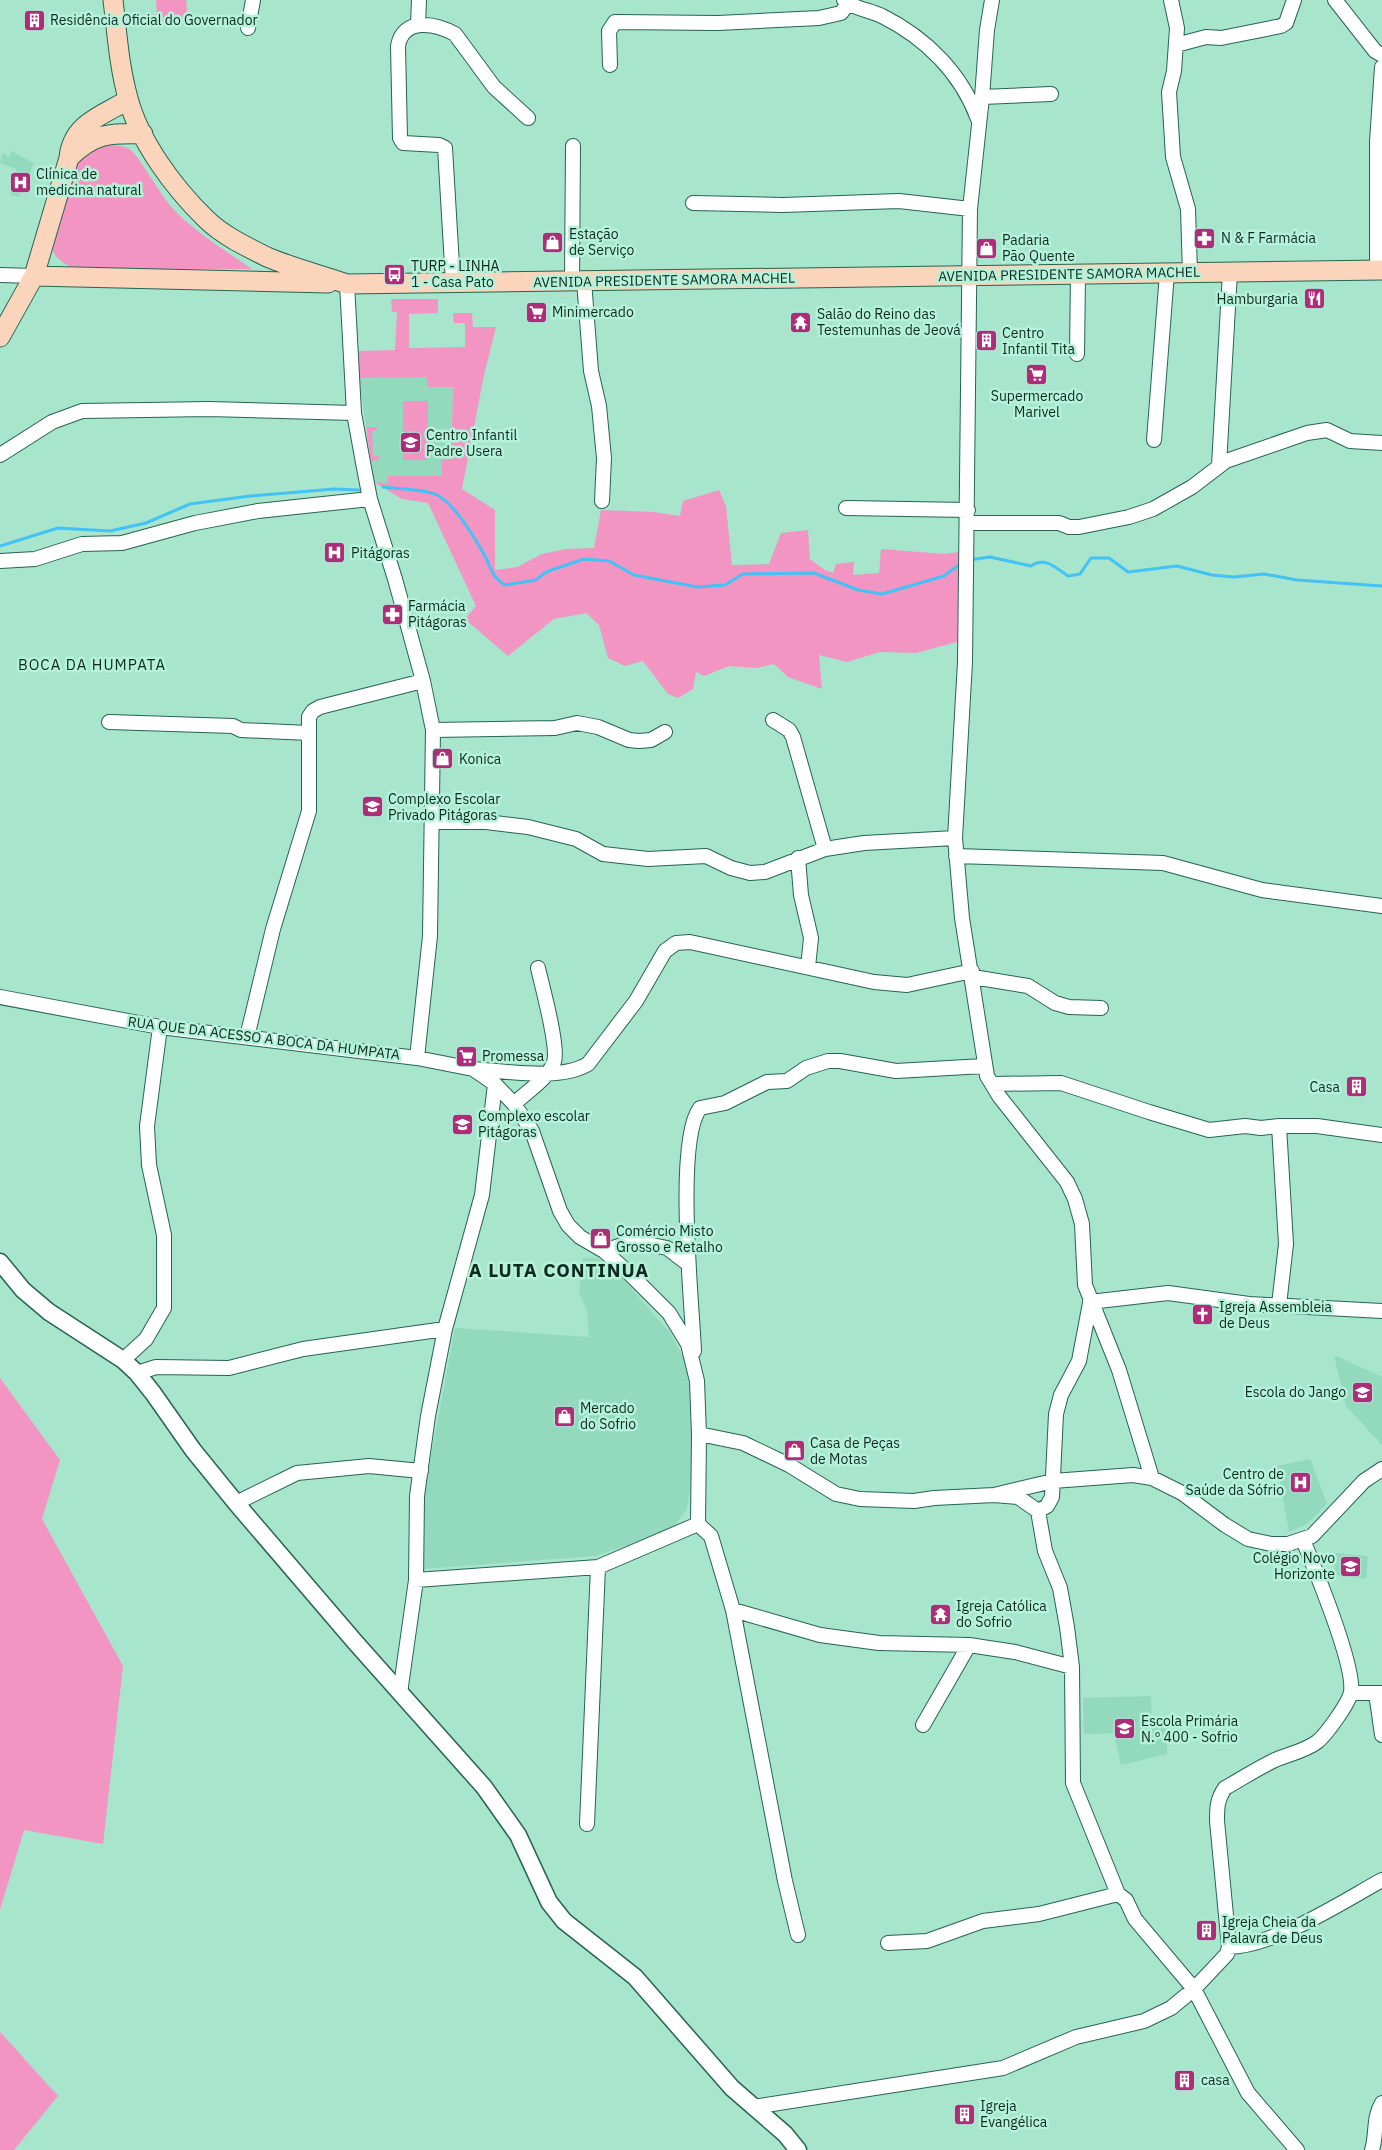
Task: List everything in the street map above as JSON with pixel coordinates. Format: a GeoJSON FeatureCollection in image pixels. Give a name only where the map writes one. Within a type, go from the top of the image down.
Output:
{"type":"FeatureCollection","features":[{"type":"Feature","properties":{"kind":"main road","name":"AVENIDA PRESIDENTE SAMORA MACHEL"},"geometry":{"type":"LineString","coordinates":[[113,0],[121,66],[128,100],[143,134],[171,180],[207,220],[238,241],[268,257],[347,284],[1380,270]]}},
{"type":"Feature","properties":{"kind":"main road"},"geometry":{"type":"LineString","coordinates":[[0,338],[34,276],[69,158],[70,146],[76,133],[128,100]]}},
{"type":"Feature","properties":{"kind":"main road"},"geometry":{"type":"LineString","coordinates":[[69,158],[86,142],[97,137],[111,134],[143,134]]}},
{"type":"Feature","properties":{"kind":"main road"},"geometry":{"type":"LineString","coordinates":[[34,276],[347,284]]}},
{"type":"Feature","properties":{"kind":"street"},"geometry":{"type":"LineString","coordinates":[[248,28],[253,0]]}},
{"type":"Feature","properties":{"kind":"street"},"geometry":{"type":"LineString","coordinates":[[418,25],[419,0]]}},
{"type":"Feature","properties":{"kind":"street"},"geometry":{"type":"LineString","coordinates":[[992,0],[987,30],[970,209],[965,662],[955,838],[962,918],[972,974],[984,1066],[992,1084],[1067,1182],[1075,1199],[1082,1224],[1085,1285],[1090,1302],[1119,1370],[1152,1478]]}},
{"type":"Feature","properties":{"kind":"street"},"geometry":{"type":"LineString","coordinates":[[1171,0],[1177,28],[1169,92],[1173,157],[1188,209],[1190,273]]}},
{"type":"Feature","properties":{"kind":"street"},"geometry":{"type":"LineString","coordinates":[[1176,44],[1206,37],[1222,38],[1280,26],[1286,23],[1294,0]]}},
{"type":"Feature","properties":{"kind":"street"},"geometry":{"type":"LineString","coordinates":[[1335,0],[1374,51],[1382,55]]}},
{"type":"Feature","properties":{"kind":"street"},"geometry":{"type":"LineString","coordinates":[[610,65],[609,31],[615,22],[718,23],[819,18],[841,13],[846,2],[908,28],[952,69],[970,99],[979,122]]}},
{"type":"Feature","properties":{"kind":"street"},"geometry":{"type":"LineString","coordinates":[[453,282],[445,148],[440,145],[403,143],[400,138],[398,46],[400,35],[405,30],[418,25],[448,30],[455,34],[494,87],[528,118]]}},
{"type":"Feature","properties":{"kind":"street"},"geometry":{"type":"LineString","coordinates":[[1380,270],[1377,142],[1382,68]]}},
{"type":"Feature","properties":{"kind":"street"},"geometry":{"type":"LineString","coordinates":[[982,97],[1051,94]]}},
{"type":"Feature","properties":{"kind":"street"},"geometry":{"type":"LineString","coordinates":[[573,146],[578,281],[591,371],[599,406],[604,458],[602,500]]}},
{"type":"Feature","properties":{"kind":"street"},"geometry":{"type":"LineString","coordinates":[[693,202],[783,205],[899,201],[970,209]]}},
{"type":"Feature","properties":{"kind":"street"},"geometry":{"type":"LineString","coordinates":[[1219,465],[1230,272]]}},
{"type":"Feature","properties":{"kind":"street"},"geometry":{"type":"LineString","coordinates":[[1154,440],[1167,273]]}},
{"type":"Feature","properties":{"kind":"street"},"geometry":{"type":"LineString","coordinates":[[1076,354],[1078,274]]}},
{"type":"Feature","properties":{"kind":"street"},"geometry":{"type":"LineString","coordinates":[[0,275],[34,276]]}},
{"type":"Feature","properties":{"kind":"street"},"geometry":{"type":"LineString","coordinates":[[347,284],[354,413],[370,499],[395,578],[423,681],[433,730],[430,936],[417,1058]]}},
{"type":"Feature","properties":{"kind":"street"},"geometry":{"type":"LineString","coordinates":[[0,455],[52,422],[82,411],[209,409],[354,413]]}},
{"type":"Feature","properties":{"kind":"street"},"geometry":{"type":"LineString","coordinates":[[846,508],[1058,523],[1069,527],[1079,527],[1129,517],[1170,501],[1219,465],[1318,431],[1330,431],[1350,441],[1382,443]]}},
{"type":"Feature","properties":{"kind":"street"},"geometry":{"type":"LineString","coordinates":[[0,561],[35,559],[82,544],[122,543],[195,523],[258,511],[370,499]]}},
{"type":"Feature","properties":{"kind":"street"},"geometry":{"type":"LineString","coordinates":[[247,1037],[273,929],[309,811],[309,717],[313,711],[320,707],[423,681]]}},
{"type":"Feature","properties":{"kind":"street"},"geometry":{"type":"LineString","coordinates":[[773,720],[788,730],[793,737],[825,850]]}},
{"type":"Feature","properties":{"kind":"street"},"geometry":{"type":"LineString","coordinates":[[109,722],[233,726],[241,730],[309,733]]}},
{"type":"Feature","properties":{"kind":"street"},"geometry":{"type":"LineString","coordinates":[[433,730],[555,728],[576,723],[598,727],[629,740],[639,741],[651,740],[665,732]]}},
{"type":"Feature","properties":{"kind":"street"},"geometry":{"type":"LineString","coordinates":[[432,822],[486,822],[528,827],[576,839],[603,854],[648,859],[706,856],[731,868],[750,873],[765,872],[798,858],[825,850],[864,843],[955,838]]}},
{"type":"Feature","properties":{"kind":"street"},"geometry":{"type":"LineString","coordinates":[[956,856],[1163,863],[1262,890],[1382,906]]}},
{"type":"Feature","properties":{"kind":"street"},"geometry":{"type":"LineString","coordinates":[[798,858],[801,895],[811,938],[808,967]]}},
{"type":"Feature","properties":{"kind":"street"},"geometry":{"type":"LineString","coordinates":[[473,1069],[547,1073],[579,1070],[588,1064],[636,1001],[665,951],[676,943],[690,942],[874,982],[907,985],[972,974],[1028,986],[1055,1003],[1069,1007],[1101,1008]]}},
{"type":"Feature","properties":{"kind":"street"},"geometry":{"type":"LineString","coordinates":[[514,1104],[547,1073],[554,1061],[554,1047],[538,968]]}},
{"type":"Feature","properties":{"kind":"street","name":"RUA QUE DA ACESSO A BOCA DA HUMPATA"},"geometry":{"type":"LineString","coordinates":[[0,998],[160,1027],[417,1058],[473,1069],[495,1084],[514,1104],[532,1131],[560,1212],[568,1225],[580,1236],[604,1251],[669,1313],[688,1344],[694,1363]]}},
{"type":"Feature","properties":{"kind":"street"},"geometry":{"type":"LineString","coordinates":[[123,1360],[146,1340],[164,1308],[164,1235],[149,1165],[147,1126],[160,1027]]}},
{"type":"Feature","properties":{"kind":"street"},"geometry":{"type":"LineString","coordinates":[[798,1934],[785,1881],[733,1610],[711,1536],[698,1524],[699,1434],[688,1264],[690,1134],[700,1108],[725,1104],[767,1082],[787,1081],[806,1068],[828,1061],[840,1061],[896,1071],[984,1066]]}},
{"type":"Feature","properties":{"kind":"street"},"geometry":{"type":"LineString","coordinates":[[992,1084],[1061,1083],[1209,1130],[1245,1126],[1261,1128],[1317,1126],[1382,1135]]}},
{"type":"Feature","properties":{"kind":"street"},"geometry":{"type":"LineString","coordinates":[[400,1693],[416,1580],[417,1496],[431,1399],[445,1329],[482,1195],[495,1084]]}},
{"type":"Feature","properties":{"kind":"street"},"geometry":{"type":"LineString","coordinates":[[1279,1126],[1286,1244],[1279,1306]]}},
{"type":"Feature","properties":{"kind":"street"},"geometry":{"type":"LineString","coordinates":[[604,1251],[633,1241],[666,1248],[688,1264]]}},
{"type":"Feature","properties":{"kind":"street"},"geometry":{"type":"LineString","coordinates":[[0,1262],[23,1290],[50,1312],[123,1360],[137,1374],[153,1393],[193,1450],[236,1503],[355,1642],[484,1787],[518,1835],[549,1902],[564,1921],[635,1977],[732,2088],[784,2134],[798,2150]]}},
{"type":"Feature","properties":{"kind":"street"},"geometry":{"type":"LineString","coordinates":[[1090,1302],[1168,1293],[1249,1304],[1382,1311]]}},
{"type":"Feature","properties":{"kind":"street"},"geometry":{"type":"LineString","coordinates":[[1038,1511],[1047,1506],[1052,1497],[1056,1414],[1061,1394],[1079,1361],[1090,1302]]}},
{"type":"Feature","properties":{"kind":"street"},"geometry":{"type":"LineString","coordinates":[[137,1374],[156,1367],[229,1368],[303,1349],[445,1329]]}},
{"type":"Feature","properties":{"kind":"street"},"geometry":{"type":"LineString","coordinates":[[699,1434],[743,1443],[789,1465],[836,1494],[860,1499],[914,1502],[934,1498],[994,1495],[1018,1497],[1038,1511],[1045,1551],[1060,1588],[1068,1627],[1072,1667],[1073,1783],[1118,1894],[1126,1900],[1135,1919],[1194,1989],[1248,2093],[1297,2150]]}},
{"type":"Feature","properties":{"kind":"street"},"geometry":{"type":"LineString","coordinates":[[236,1503],[297,1473],[370,1466],[421,1470]]}},
{"type":"Feature","properties":{"kind":"street"},"geometry":{"type":"LineString","coordinates":[[994,1495],[1053,1481],[1133,1475],[1152,1478],[1182,1493],[1225,1525],[1248,1539],[1271,1544],[1288,1544],[1303,1540],[1320,1529],[1364,1481],[1382,1469]]}},
{"type":"Feature","properties":{"kind":"street"},"geometry":{"type":"LineString","coordinates":[[416,1580],[598,1567],[698,1524]]}},
{"type":"Feature","properties":{"kind":"street"},"geometry":{"type":"LineString","coordinates":[[753,2107],[1003,2068],[1076,2037],[1144,2021],[1171,2008],[1194,1989],[1227,1954],[1229,1947],[1217,1821],[1217,1804],[1220,1795],[1225,1788],[1274,1761],[1318,1741],[1345,1705],[1351,1693],[1348,1668],[1324,1594],[1303,1540]]}},
{"type":"Feature","properties":{"kind":"street"},"geometry":{"type":"LineString","coordinates":[[587,1824],[598,1567]]}},
{"type":"Feature","properties":{"kind":"street"},"geometry":{"type":"LineString","coordinates":[[733,1610],[820,1636],[879,1643],[969,1645],[1015,1652],[1072,1667]]}},
{"type":"Feature","properties":{"kind":"street"},"geometry":{"type":"LineString","coordinates":[[923,1725],[969,1645]]}},
{"type":"Feature","properties":{"kind":"street"},"geometry":{"type":"LineString","coordinates":[[1351,1693],[1379,1693],[1382,1735]]}},
{"type":"Feature","properties":{"kind":"street"},"geometry":{"type":"LineString","coordinates":[[1229,1947],[1243,1946],[1270,1938],[1312,1918],[1382,1880]]}},
{"type":"Feature","properties":{"kind":"street"},"geometry":{"type":"LineString","coordinates":[[888,1943],[927,1941],[983,1921],[1039,1914],[1118,1894]]}},
{"type":"Feature","properties":{"kind":"street"},"geometry":{"type":"LineString","coordinates":[[1372,2150],[1375,2139],[1376,2111],[1382,2103]]}},
{"type":"Feature","properties":{"kind":"shaded area"},"geometry":{"type":"Polygon","coordinates":[[[156,0],[186,0],[188,21],[126,24],[125,16],[157,14],[156,0]]]}},
{"type":"Feature","properties":{"kind":"shaded area"},"geometry":{"type":"Polygon","coordinates":[[[103,145],[122,146],[132,151],[163,197],[175,211],[203,235],[252,269],[76,269],[62,262],[53,252],[49,242],[73,166],[85,153],[103,145]]]}},
{"type":"Feature","properties":{"kind":"shaded area","name":"Clínica de medicina natural"},"geometry":{"type":"Polygon","coordinates":[[[11,151],[34,163],[19,197],[10,194],[17,169],[0,163],[3,153],[9,157],[11,151]]]}},
{"type":"Feature","properties":{"kind":"shaded area"},"geometry":{"type":"Polygon","coordinates":[[[391,299],[438,299],[438,313],[409,314],[409,348],[465,347],[465,323],[454,323],[453,313],[472,313],[473,327],[496,327],[484,375],[462,489],[495,510],[495,570],[517,567],[542,554],[566,549],[594,548],[601,510],[654,512],[680,516],[683,501],[719,490],[726,506],[732,565],[769,564],[781,533],[808,530],[810,559],[825,570],[833,573],[836,564],[854,562],[853,575],[879,573],[881,549],[944,554],[959,552],[957,642],[916,653],[880,652],[847,662],[819,655],[822,689],[788,677],[774,664],[757,668],[729,666],[704,676],[696,672],[693,689],[678,698],[668,694],[643,661],[625,666],[608,658],[599,625],[586,613],[554,619],[508,656],[465,619],[476,606],[428,503],[402,499],[374,482],[387,483],[388,476],[442,476],[442,460],[451,459],[453,387],[428,387],[427,377],[359,378],[359,351],[395,350],[397,312],[392,312],[391,299]]]}},
{"type":"Feature","properties":{"kind":"shaded area","name":"Centro Infantil Padre Usera"},"geometry":{"type":"Polygon","coordinates":[[[448,376],[453,387],[449,488],[374,482],[359,378],[448,376]]]}},
{"type":"Feature","properties":{"kind":"shaded area"},"geometry":{"type":"Polygon","coordinates":[[[403,401],[428,401],[428,460],[403,460],[403,401]]]}},
{"type":"Feature","properties":{"kind":"shaded area"},"geometry":{"type":"Polygon","coordinates":[[[366,427],[376,427],[379,430],[372,431],[373,456],[380,456],[371,462],[366,427]]]}},
{"type":"Feature","properties":{"kind":"shaded area","name":"Mercado do Sofrio"},"geometry":{"type":"Polygon","coordinates":[[[583,1258],[597,1258],[623,1279],[671,1334],[686,1363],[691,1401],[691,1483],[687,1509],[675,1525],[644,1540],[595,1556],[422,1569],[424,1493],[455,1328],[589,1337],[587,1312],[579,1292],[583,1258]]]}},
{"type":"Feature","properties":{"kind":"shaded area","name":"Escola do Jango"},"geometry":{"type":"Polygon","coordinates":[[[1334,1355],[1382,1377],[1382,1445],[1346,1406],[1334,1355]]]}},
{"type":"Feature","properties":{"kind":"shaded area"},"geometry":{"type":"Polygon","coordinates":[[[0,1378],[60,1460],[42,1519],[123,1666],[103,1844],[24,1830],[0,1910],[0,1378]]]}},
{"type":"Feature","properties":{"kind":"shaded area","name":"Centro de Saúde da Sófrio"},"geometry":{"type":"Polygon","coordinates":[[[1310,1459],[1327,1504],[1307,1524],[1289,1532],[1277,1466],[1310,1459]]]}},
{"type":"Feature","properties":{"kind":"shaded area","name":"Colégio Novo Horizonte"},"geometry":{"type":"Polygon","coordinates":[[[1336,1553],[1368,1556],[1366,1579],[1334,1575],[1336,1553]]]}},
{"type":"Feature","properties":{"kind":"shaded area","name":"Escola Primária N.º 400 - Sofrio"},"geometry":{"type":"Polygon","coordinates":[[[1151,1696],[1152,1725],[1167,1724],[1167,1754],[1121,1765],[1114,1733],[1084,1734],[1083,1698],[1151,1696]]]}},
{"type":"Feature","properties":{"kind":"shaded area"},"geometry":{"type":"Polygon","coordinates":[[[0,2032],[58,2096],[14,2150],[0,2150],[0,2032]]]}},
{"type":"Feature","properties":{"kind":"waterway"},"geometry":{"type":"LineString","coordinates":[[383,487],[432,493],[444,500],[458,514],[471,533],[495,577],[505,585],[536,580],[546,572],[584,559],[609,561],[634,575],[697,587],[725,585],[743,574],[814,573],[858,590],[882,594],[944,576],[963,562]]}},
{"type":"Feature","properties":{"kind":"waterway"},"geometry":{"type":"LineString","coordinates":[[0,546],[58,528],[110,531],[146,523],[190,504],[250,496],[334,489],[359,490]]}},
{"type":"Feature","properties":{"kind":"waterway"},"geometry":{"type":"LineString","coordinates":[[969,560],[990,557],[1031,566],[1041,562],[1050,564],[1068,576],[1080,574],[1091,558],[1109,558],[1128,572],[1177,566],[1212,575],[1234,577],[1264,574],[1297,580],[1382,586]]}},
{"type":"Feature","properties":{"kind":"place","name":"Residência Oficial do Governador"},"geometry":{"type":"Point","coordinates":[34,20]}},
{"type":"Feature","properties":{"kind":"place","name":"Clínica de medicina natural"},"geometry":{"type":"Point","coordinates":[20,182]}},
{"type":"Feature","properties":{"kind":"place","name":"N & F Farmácia"},"geometry":{"type":"Point","coordinates":[1205,238]}},
{"type":"Feature","properties":{"kind":"place","name":"Estação de Serviço"},"geometry":{"type":"Point","coordinates":[553,242]}},
{"type":"Feature","properties":{"kind":"place","name":"Padaria Pão Quente"},"geometry":{"type":"Point","coordinates":[986,248]}},
{"type":"Feature","properties":{"kind":"place","name":"TURP - LINHA 1 - Casa Pato"},"geometry":{"type":"Point","coordinates":[395,274]}},
{"type":"Feature","properties":{"kind":"place","name":"Hamburgaria"},"geometry":{"type":"Point","coordinates":[1314,299]}},
{"type":"Feature","properties":{"kind":"place","name":"Minimercado"},"geometry":{"type":"Point","coordinates":[536,312]}},
{"type":"Feature","properties":{"kind":"place","name":"Salão do Reino das Testemunhas de Jeová"},"geometry":{"type":"Point","coordinates":[801,322]}},
{"type":"Feature","properties":{"kind":"place","name":"Centro Infantil Tita"},"geometry":{"type":"Point","coordinates":[986,341]}},
{"type":"Feature","properties":{"kind":"place","name":"Supermercado Marivel"},"geometry":{"type":"Point","coordinates":[1037,374]}},
{"type":"Feature","properties":{"kind":"place","name":"Centro Infantil Padre Usera"},"geometry":{"type":"Point","coordinates":[410,443]}},
{"type":"Feature","properties":{"kind":"place","name":"Pitágoras"},"geometry":{"type":"Point","coordinates":[335,553]}},
{"type":"Feature","properties":{"kind":"place","name":"Farmácia Pitágoras"},"geometry":{"type":"Point","coordinates":[392,614]}},
{"type":"Feature","properties":{"kind":"place","name":"Konica"},"geometry":{"type":"Point","coordinates":[443,759]}},
{"type":"Feature","properties":{"kind":"place","name":"Complexo Escolar Privado Pitágoras"},"geometry":{"type":"Point","coordinates":[372,807]}},
{"type":"Feature","properties":{"kind":"place","name":"Promessa"},"geometry":{"type":"Point","coordinates":[466,1056]}},
{"type":"Feature","properties":{"kind":"place","name":"Casa"},"geometry":{"type":"Point","coordinates":[1356,1087]}},
{"type":"Feature","properties":{"kind":"place","name":"Complexo escolar Pitágoras"},"geometry":{"type":"Point","coordinates":[462,1124]}},
{"type":"Feature","properties":{"kind":"place","name":"Comércio Misto Grosso e Retalho"},"geometry":{"type":"Point","coordinates":[600,1239]}},
{"type":"Feature","properties":{"kind":"place","name":"Igreja Assembleia de Deus"},"geometry":{"type":"Point","coordinates":[1203,1315]}},
{"type":"Feature","properties":{"kind":"place","name":"Escola do Jango"},"geometry":{"type":"Point","coordinates":[1362,1392]}},
{"type":"Feature","properties":{"kind":"place","name":"Mercado do Sofrio"},"geometry":{"type":"Point","coordinates":[564,1416]}},
{"type":"Feature","properties":{"kind":"place","name":"Casa de Peças de Motas"},"geometry":{"type":"Point","coordinates":[794,1451]}},
{"type":"Feature","properties":{"kind":"place","name":"Centro de Saúde da Sófrio"},"geometry":{"type":"Point","coordinates":[1300,1482]}},
{"type":"Feature","properties":{"kind":"place","name":"Colégio Novo Horizonte"},"geometry":{"type":"Point","coordinates":[1351,1566]}},
{"type":"Feature","properties":{"kind":"place","name":"Igreja Católica do Sofrio"},"geometry":{"type":"Point","coordinates":[940,1614]}},
{"type":"Feature","properties":{"kind":"place","name":"Escola Primária N.º 400 - Sofrio"},"geometry":{"type":"Point","coordinates":[1125,1729]}},
{"type":"Feature","properties":{"kind":"place","name":"Igreja Cheia da Palavra de Deus"},"geometry":{"type":"Point","coordinates":[1206,1930]}},
{"type":"Feature","properties":{"kind":"place","name":"casa"},"geometry":{"type":"Point","coordinates":[1185,2080]}},
{"type":"Feature","properties":{"kind":"place","name":"Igreja Evangélica"},"geometry":{"type":"Point","coordinates":[964,2114]}},
{"type":"Feature","properties":{"kind":"district","name":"BOCA DA HUMPATA"},"geometry":{"type":"Point","coordinates":[92,664]}},
{"type":"Feature","properties":{"kind":"district","name":"A LUTA CONTINUA"},"geometry":{"type":"Point","coordinates":[559,1270]}}]}
